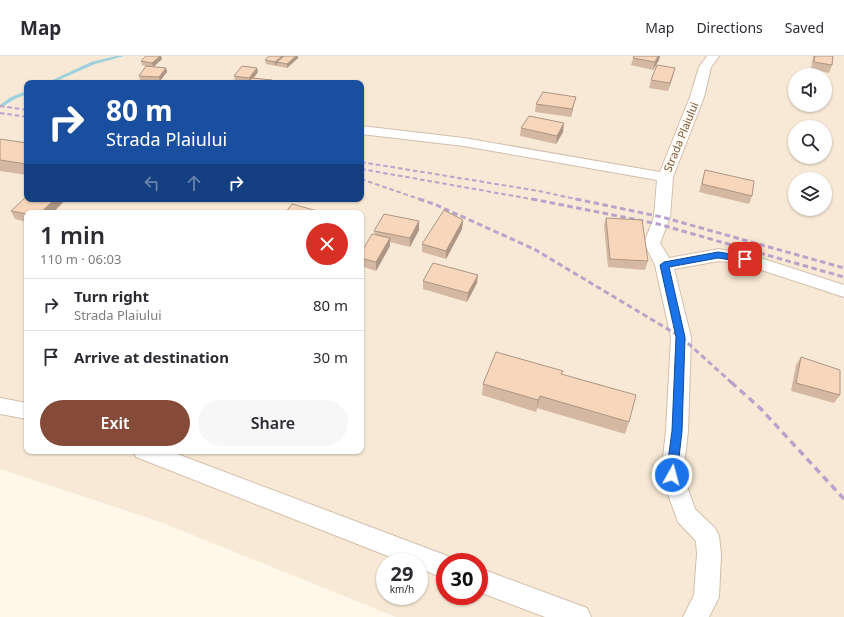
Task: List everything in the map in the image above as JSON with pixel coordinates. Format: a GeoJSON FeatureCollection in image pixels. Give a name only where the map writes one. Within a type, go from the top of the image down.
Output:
{"type":"FeatureCollection","features":[{"type":"Feature","properties":{"kind":"street","name":"Strada Plaiului"},"geometry":{"type":"LineString","coordinates":[[696,617],[706,596],[709,554],[707,536],[686,515],[672,475],[677,431],[681,337],[664,265],[652,242],[662,217],[665,176],[697,97],[705,67],[712,56]]}},
{"type":"Feature","properties":{"kind":"street"},"geometry":{"type":"LineString","coordinates":[[364,130],[464,142],[665,176]]}},
{"type":"Feature","properties":{"kind":"street"},"geometry":{"type":"LineString","coordinates":[[664,265],[718,255],[745,259],[844,291]]}},
{"type":"Feature","properties":{"kind":"street"},"geometry":{"type":"LineString","coordinates":[[0,406],[24,411]]}},
{"type":"Feature","properties":{"kind":"street"},"geometry":{"type":"LineString","coordinates":[[152,454],[436,564]]}},
{"type":"Feature","properties":{"kind":"street"},"geometry":{"type":"LineString","coordinates":[[488,583],[578,617]]}},
{"type":"Feature","properties":{"kind":"shaded area"},"geometry":{"type":"Polygon","coordinates":[[[0,56],[844,56],[844,617],[396,617],[161,522],[0,469],[0,56]]]}},
{"type":"Feature","properties":{"kind":"building"},"geometry":{"type":"Polygon","coordinates":[[[146,56],[160,56],[152,63],[141,61],[146,56]]]}},
{"type":"Feature","properties":{"kind":"building"},"geometry":{"type":"Polygon","coordinates":[[[269,56],[282,56],[275,62],[265,60],[269,56]]]}},
{"type":"Feature","properties":{"kind":"building"},"geometry":{"type":"Polygon","coordinates":[[[284,56],[296,56],[287,64],[277,62],[284,56]]]}},
{"type":"Feature","properties":{"kind":"building"},"geometry":{"type":"Polygon","coordinates":[[[634,56],[658,56],[655,62],[633,58],[634,56]]]}},
{"type":"Feature","properties":{"kind":"building"},"geometry":{"type":"Polygon","coordinates":[[[815,56],[833,56],[832,65],[814,62],[815,56]]]}},
{"type":"Feature","properties":{"kind":"building"},"geometry":{"type":"Polygon","coordinates":[[[657,65],[675,68],[670,83],[651,80],[657,65]]]}},
{"type":"Feature","properties":{"kind":"building"},"geometry":{"type":"Polygon","coordinates":[[[146,66],[166,68],[159,77],[139,76],[146,66]]]}},
{"type":"Feature","properties":{"kind":"building"},"geometry":{"type":"Polygon","coordinates":[[[242,66],[257,68],[249,78],[234,76],[242,66]]]}},
{"type":"Feature","properties":{"kind":"building"},"geometry":{"type":"Polygon","coordinates":[[[252,78],[272,80],[250,80],[252,78]]]}},
{"type":"Feature","properties":{"kind":"building"},"geometry":{"type":"Polygon","coordinates":[[[543,92],[576,97],[572,109],[536,104],[543,92]]]}},
{"type":"Feature","properties":{"kind":"building"},"geometry":{"type":"Polygon","coordinates":[[[529,116],[564,123],[557,136],[521,128],[529,116]]]}},
{"type":"Feature","properties":{"kind":"building"},"geometry":{"type":"Polygon","coordinates":[[[0,139],[24,143],[24,164],[0,160],[0,139]]]}},
{"type":"Feature","properties":{"kind":"building"},"geometry":{"type":"Polygon","coordinates":[[[705,170],[754,181],[752,196],[702,184],[705,170]]]}},
{"type":"Feature","properties":{"kind":"building"},"geometry":{"type":"Polygon","coordinates":[[[24,199],[24,202],[52,202],[43,210],[24,210],[24,213],[11,211],[24,199]]]}},
{"type":"Feature","properties":{"kind":"building"},"geometry":{"type":"Polygon","coordinates":[[[292,204],[314,210],[287,210],[292,204]]]}},
{"type":"Feature","properties":{"kind":"building"},"geometry":{"type":"Polygon","coordinates":[[[444,210],[463,220],[446,251],[422,244],[444,210]]]}},
{"type":"Feature","properties":{"kind":"building"},"geometry":{"type":"Polygon","coordinates":[[[384,214],[419,221],[410,238],[374,231],[384,214]]]}},
{"type":"Feature","properties":{"kind":"building"},"geometry":{"type":"Polygon","coordinates":[[[606,218],[642,220],[648,261],[610,259],[606,218]]]}},
{"type":"Feature","properties":{"kind":"building"},"geometry":{"type":"Polygon","coordinates":[[[372,234],[390,238],[376,262],[364,259],[364,248],[372,234]]]}},
{"type":"Feature","properties":{"kind":"building"},"geometry":{"type":"Polygon","coordinates":[[[433,263],[478,275],[468,293],[423,281],[433,263]]]}},
{"type":"Feature","properties":{"kind":"building"},"geometry":{"type":"Polygon","coordinates":[[[496,352],[563,371],[561,374],[636,395],[629,422],[540,396],[538,400],[483,384],[496,352]]]}},
{"type":"Feature","properties":{"kind":"building"},"geometry":{"type":"Polygon","coordinates":[[[801,357],[840,370],[840,395],[796,383],[801,357]]]}},
{"type":"Feature","properties":{"kind":"waterway"},"geometry":{"type":"LineString","coordinates":[[55,80],[93,63],[122,56]]}},
{"type":"Feature","properties":{"kind":"waterway"},"geometry":{"type":"LineString","coordinates":[[0,107],[13,98],[24,93]]}},
{"type":"Feature","properties":{"kind":"railway"},"geometry":{"type":"LineString","coordinates":[[0,106],[24,110]]}},
{"type":"Feature","properties":{"kind":"railway"},"geometry":{"type":"LineString","coordinates":[[0,113],[24,117]]}},
{"type":"Feature","properties":{"kind":"railway"},"geometry":{"type":"LineString","coordinates":[[364,162],[539,191],[580,200]]}},
{"type":"Feature","properties":{"kind":"railway"},"geometry":{"type":"LineString","coordinates":[[364,170],[537,200]]}},
{"type":"Feature","properties":{"kind":"railway"},"geometry":{"type":"LineString","coordinates":[[364,180],[422,200]]}},
{"type":"Feature","properties":{"kind":"railway"},"geometry":{"type":"LineString","coordinates":[[532,199],[658,224],[844,277]]}},
{"type":"Feature","properties":{"kind":"railway"},"geometry":{"type":"LineString","coordinates":[[576,199],[662,217],[844,268]]}},
{"type":"Feature","properties":{"kind":"railway"},"geometry":{"type":"LineString","coordinates":[[422,200],[534,249],[681,337],[732,383]]}},
{"type":"Feature","properties":{"kind":"railway"},"geometry":{"type":"LineString","coordinates":[[731,382],[761,409],[844,499]]}},
{"type":"Feature","properties":{"kind":"route"},"geometry":{"type":"LineString","coordinates":[[672,475],[677,431],[681,337],[664,265],[718,255],[745,259]]}}]}
